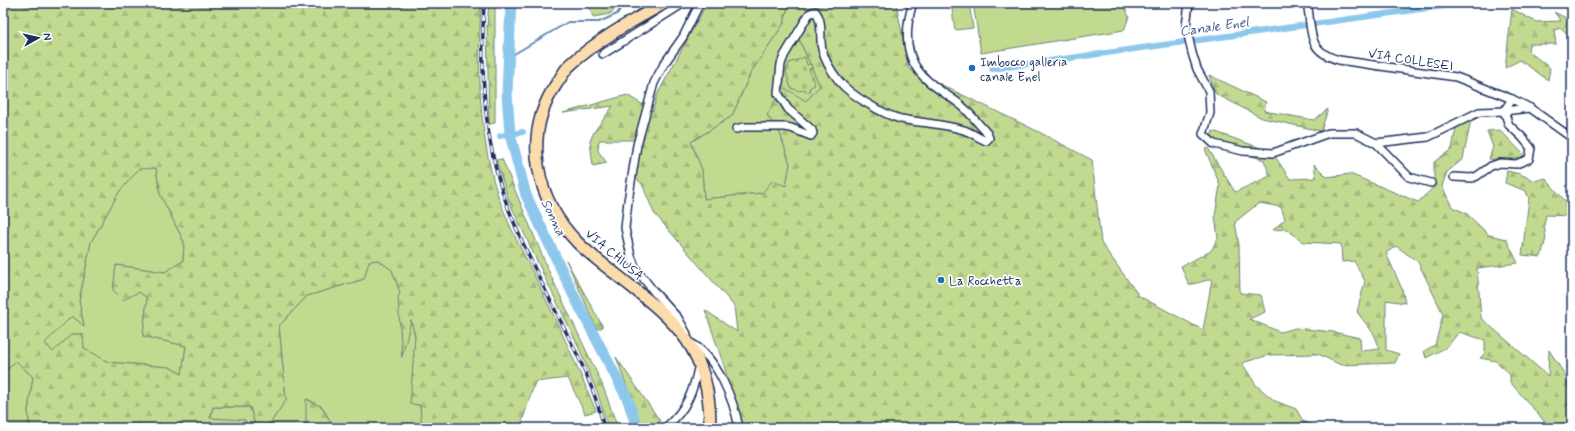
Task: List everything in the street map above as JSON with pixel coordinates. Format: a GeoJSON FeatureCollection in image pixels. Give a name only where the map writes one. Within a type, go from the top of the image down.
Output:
{"type":"FeatureCollection","features":[{"type":"Feature","properties":{"kind":"main road","name":"VIA CHIUSA"},"geometry":{"type":"LineString","coordinates":[[665,3],[614,32],[568,67],[550,93],[541,116],[536,144],[544,191],[560,222],[579,244],[657,307],[679,329],[689,342],[699,362],[706,384],[710,428]]}},
{"type":"Feature","properties":{"kind":"street"},"geometry":{"type":"LineString","coordinates":[[603,54],[684,3]]}},
{"type":"Feature","properties":{"kind":"street"},"geometry":{"type":"LineString","coordinates":[[700,3],[683,36],[664,64],[654,83],[637,145],[625,228],[631,256],[636,269],[678,318],[686,332],[689,342],[696,346],[718,372],[727,389],[737,417],[739,428]]}},
{"type":"Feature","properties":{"kind":"street"},"geometry":{"type":"LineString","coordinates":[[736,129],[744,127],[791,128],[811,136],[813,133],[812,130],[788,108],[778,93],[781,64],[784,56],[809,14],[815,11],[820,16],[822,48],[825,59],[831,71],[841,84],[855,96],[869,105],[900,118],[965,131],[986,141],[989,138],[987,133],[964,108],[927,80],[915,68],[911,58],[907,37],[908,19],[913,3]]}},
{"type":"Feature","properties":{"kind":"street"},"geometry":{"type":"LineString","coordinates":[[1189,3],[1186,26],[1192,53],[1197,69],[1209,91],[1210,113],[1204,134],[1214,144],[1243,151],[1273,153],[1330,133],[1356,133],[1376,143],[1409,177],[1431,183]]}},
{"type":"Feature","properties":{"kind":"street","name":"VIA COLLESEI"},"geometry":{"type":"LineString","coordinates":[[1307,3],[1312,32],[1317,49],[1329,57],[1339,60],[1456,77],[1512,99],[1530,108],[1572,138]]}},
{"type":"Feature","properties":{"kind":"street"},"geometry":{"type":"LineString","coordinates":[[1504,111],[1512,99]]}},
{"type":"Feature","properties":{"kind":"street"},"geometry":{"type":"LineString","coordinates":[[1376,143],[1428,136],[1479,112],[1530,108]]}},
{"type":"Feature","properties":{"kind":"street"},"geometry":{"type":"LineString","coordinates":[[1454,177],[1472,178],[1490,166],[1500,162],[1516,164],[1529,159],[1531,148],[1509,125],[1504,111]]}},
{"type":"Feature","properties":{"kind":"street"},"geometry":{"type":"LineString","coordinates":[[665,428],[675,420],[686,405],[695,383],[699,362]]}},
{"type":"Feature","properties":{"kind":"green space"},"geometry":{"type":"Polygon","coordinates":[[[3,3],[481,3],[479,64],[481,105],[486,146],[498,196],[510,225],[560,329],[596,411],[585,414],[568,378],[535,382],[520,428],[422,428],[420,405],[410,404],[415,336],[411,320],[402,357],[398,298],[400,292],[392,270],[378,260],[369,261],[364,279],[307,296],[279,326],[286,400],[267,428],[256,428],[250,407],[213,407],[210,418],[245,420],[247,428],[30,428],[28,411],[33,377],[16,361],[3,373],[3,3]],[[156,168],[139,169],[119,192],[91,242],[79,301],[84,326],[72,316],[45,343],[53,352],[72,334],[83,334],[84,348],[108,362],[169,367],[182,374],[186,346],[143,336],[147,298],[139,292],[123,300],[113,290],[116,265],[165,272],[183,261],[184,242],[160,194],[156,168]]]}},
{"type":"Feature","properties":{"kind":"green space"},"geometry":{"type":"Polygon","coordinates":[[[489,3],[495,3],[495,123],[489,124],[487,26],[489,3]]]}},
{"type":"Feature","properties":{"kind":"green space"},"geometry":{"type":"Polygon","coordinates":[[[587,3],[619,3],[610,14],[593,17],[587,3]]]}},
{"type":"Feature","properties":{"kind":"green space"},"geometry":{"type":"Polygon","coordinates":[[[707,3],[789,3],[784,23],[751,72],[732,116],[691,142],[702,170],[704,199],[762,193],[772,181],[786,186],[790,164],[780,133],[767,115],[783,87],[806,101],[820,86],[799,39],[820,4],[819,3],[896,3],[909,69],[1037,131],[1092,160],[1101,243],[1139,296],[1203,330],[1212,279],[1189,285],[1181,266],[1211,251],[1218,238],[1215,216],[1220,185],[1205,149],[1208,148],[1235,192],[1270,176],[1264,160],[1210,142],[1213,131],[1272,152],[1290,179],[1316,178],[1314,164],[1327,177],[1350,174],[1418,202],[1434,187],[1434,162],[1452,149],[1456,128],[1471,120],[1463,159],[1447,172],[1442,186],[1452,207],[1466,213],[1489,235],[1506,239],[1518,263],[1477,268],[1481,318],[1548,376],[1549,350],[1565,375],[1572,397],[1572,428],[1550,428],[1510,382],[1510,375],[1496,361],[1480,358],[1485,353],[1485,340],[1459,332],[1447,347],[1426,358],[1424,351],[1435,345],[1443,314],[1418,262],[1396,246],[1386,253],[1402,289],[1405,303],[1386,300],[1386,350],[1399,354],[1395,363],[1341,365],[1318,354],[1269,355],[1242,363],[1256,385],[1275,401],[1296,409],[1303,421],[1319,428],[738,428],[725,369],[705,310],[737,332],[734,306],[654,213],[642,184],[635,177],[636,140],[599,140],[598,151],[607,163],[593,166],[590,141],[594,132],[613,106],[563,113],[627,95],[653,111],[657,95],[707,3]],[[1259,203],[1235,222],[1239,245],[1240,293],[1261,295],[1265,312],[1249,319],[1280,332],[1296,328],[1333,332],[1360,338],[1361,351],[1380,349],[1374,334],[1357,312],[1365,281],[1354,261],[1342,262],[1341,244],[1303,242],[1287,229],[1273,230],[1285,219],[1281,207],[1259,203]]]}},
{"type":"Feature","properties":{"kind":"green space"},"geometry":{"type":"Polygon","coordinates":[[[789,3],[820,4],[799,39],[820,86],[806,101],[767,115],[780,133],[790,164],[786,186],[762,193],[704,199],[702,170],[691,142],[732,116],[751,72],[784,23],[789,3]]]}},
{"type":"Feature","properties":{"kind":"green space"},"geometry":{"type":"Polygon","coordinates":[[[951,3],[969,3],[973,28],[955,30],[951,3]]]}},
{"type":"Feature","properties":{"kind":"green space"},"geometry":{"type":"Polygon","coordinates":[[[973,3],[1123,3],[1129,17],[1124,30],[981,53],[973,3]]]}},
{"type":"Feature","properties":{"kind":"green space"},"geometry":{"type":"Polygon","coordinates":[[[1512,9],[1536,22],[1561,21],[1554,12],[1572,21],[1572,45],[1571,37],[1561,28],[1554,30],[1556,44],[1529,44],[1528,51],[1550,68],[1548,80],[1520,60],[1505,68],[1512,9]]]}},
{"type":"Feature","properties":{"kind":"green space"},"geometry":{"type":"Polygon","coordinates":[[[805,57],[807,65],[811,64],[812,68],[809,69],[815,85],[809,88],[810,91],[807,93],[805,89],[800,91],[791,88],[786,72],[789,63],[805,57]]]}},
{"type":"Feature","properties":{"kind":"green space"},"geometry":{"type":"Polygon","coordinates":[[[1209,75],[1266,102],[1264,111],[1314,120],[1328,109],[1321,131],[1262,118],[1216,94],[1209,75]]]}},
{"type":"Feature","properties":{"kind":"green space"},"geometry":{"type":"Polygon","coordinates":[[[1500,130],[1524,155],[1522,162],[1489,159],[1493,147],[1487,131],[1500,130]]]}},
{"type":"Feature","properties":{"kind":"green space"},"geometry":{"type":"Polygon","coordinates":[[[502,159],[550,274],[602,384],[618,428],[608,428],[598,394],[576,341],[509,201],[496,160],[502,159]]]}},
{"type":"Feature","properties":{"kind":"green space"},"geometry":{"type":"Polygon","coordinates":[[[139,168],[156,168],[160,194],[184,242],[183,261],[165,272],[117,265],[139,292],[147,298],[143,336],[186,346],[182,374],[169,367],[108,362],[84,348],[82,334],[72,334],[53,352],[45,343],[72,316],[84,325],[79,302],[91,242],[119,192],[139,168]]]}},
{"type":"Feature","properties":{"kind":"green space"},"geometry":{"type":"Polygon","coordinates":[[[1507,171],[1520,174],[1535,181],[1545,178],[1566,202],[1570,216],[1546,215],[1544,225],[1546,238],[1541,257],[1522,255],[1529,199],[1526,191],[1505,183],[1507,171]]]}},
{"type":"Feature","properties":{"kind":"green space"},"geometry":{"type":"Polygon","coordinates":[[[378,260],[392,270],[400,292],[402,356],[411,319],[415,336],[411,404],[420,405],[422,428],[372,428],[359,424],[357,428],[334,428],[322,407],[307,399],[306,428],[267,428],[286,400],[279,326],[307,296],[364,279],[369,261],[378,260]]]}},
{"type":"Feature","properties":{"kind":"green space"},"geometry":{"type":"Polygon","coordinates":[[[566,260],[603,327],[597,329],[566,260]]]}},
{"type":"Feature","properties":{"kind":"green space"},"geometry":{"type":"Polygon","coordinates":[[[616,357],[660,421],[650,428],[642,428],[616,357]]]}},
{"type":"Feature","properties":{"kind":"green space"},"geometry":{"type":"Polygon","coordinates":[[[16,361],[33,377],[28,411],[30,428],[3,428],[3,373],[16,361]]]}},
{"type":"Feature","properties":{"kind":"green space"},"geometry":{"type":"Polygon","coordinates":[[[306,399],[322,407],[334,428],[306,428],[306,399]]]}},
{"type":"Feature","properties":{"kind":"green space"},"geometry":{"type":"Polygon","coordinates":[[[213,407],[250,407],[256,428],[247,428],[245,420],[210,419],[213,407]]]}},
{"type":"Feature","properties":{"kind":"waterway","name":"Sonna"},"geometry":{"type":"LineString","coordinates":[[511,3],[507,94],[510,134],[526,195],[573,294],[628,400],[637,428]]}},
{"type":"Feature","properties":{"kind":"waterway"},"geometry":{"type":"LineString","coordinates":[[509,57],[568,22],[599,22],[617,14],[624,3]]}},
{"type":"Feature","properties":{"kind":"waterway","name":"Canale Enel"},"geometry":{"type":"LineString","coordinates":[[992,69],[1464,3]]}},
{"type":"Feature","properties":{"kind":"waterway","name":"Canale Enel"},"geometry":{"type":"LineString","coordinates":[[1564,3],[1572,8]]}},
{"type":"Feature","properties":{"kind":"waterway","name":"Canale Enel"},"geometry":{"type":"LineString","coordinates":[[500,136],[523,132]]}},
{"type":"Feature","properties":{"kind":"railway"},"geometry":{"type":"LineString","coordinates":[[484,3],[483,59],[486,114],[490,141],[503,194],[519,235],[590,382],[604,428]]}},
{"type":"Feature","properties":{"kind":"place","name":"Imbocco galleria canale Enel"},"geometry":{"type":"Point","coordinates":[972,68]}},
{"type":"Feature","properties":{"kind":"place","name":"La Rocchetta"},"geometry":{"type":"Point","coordinates":[941,280]}}]}
